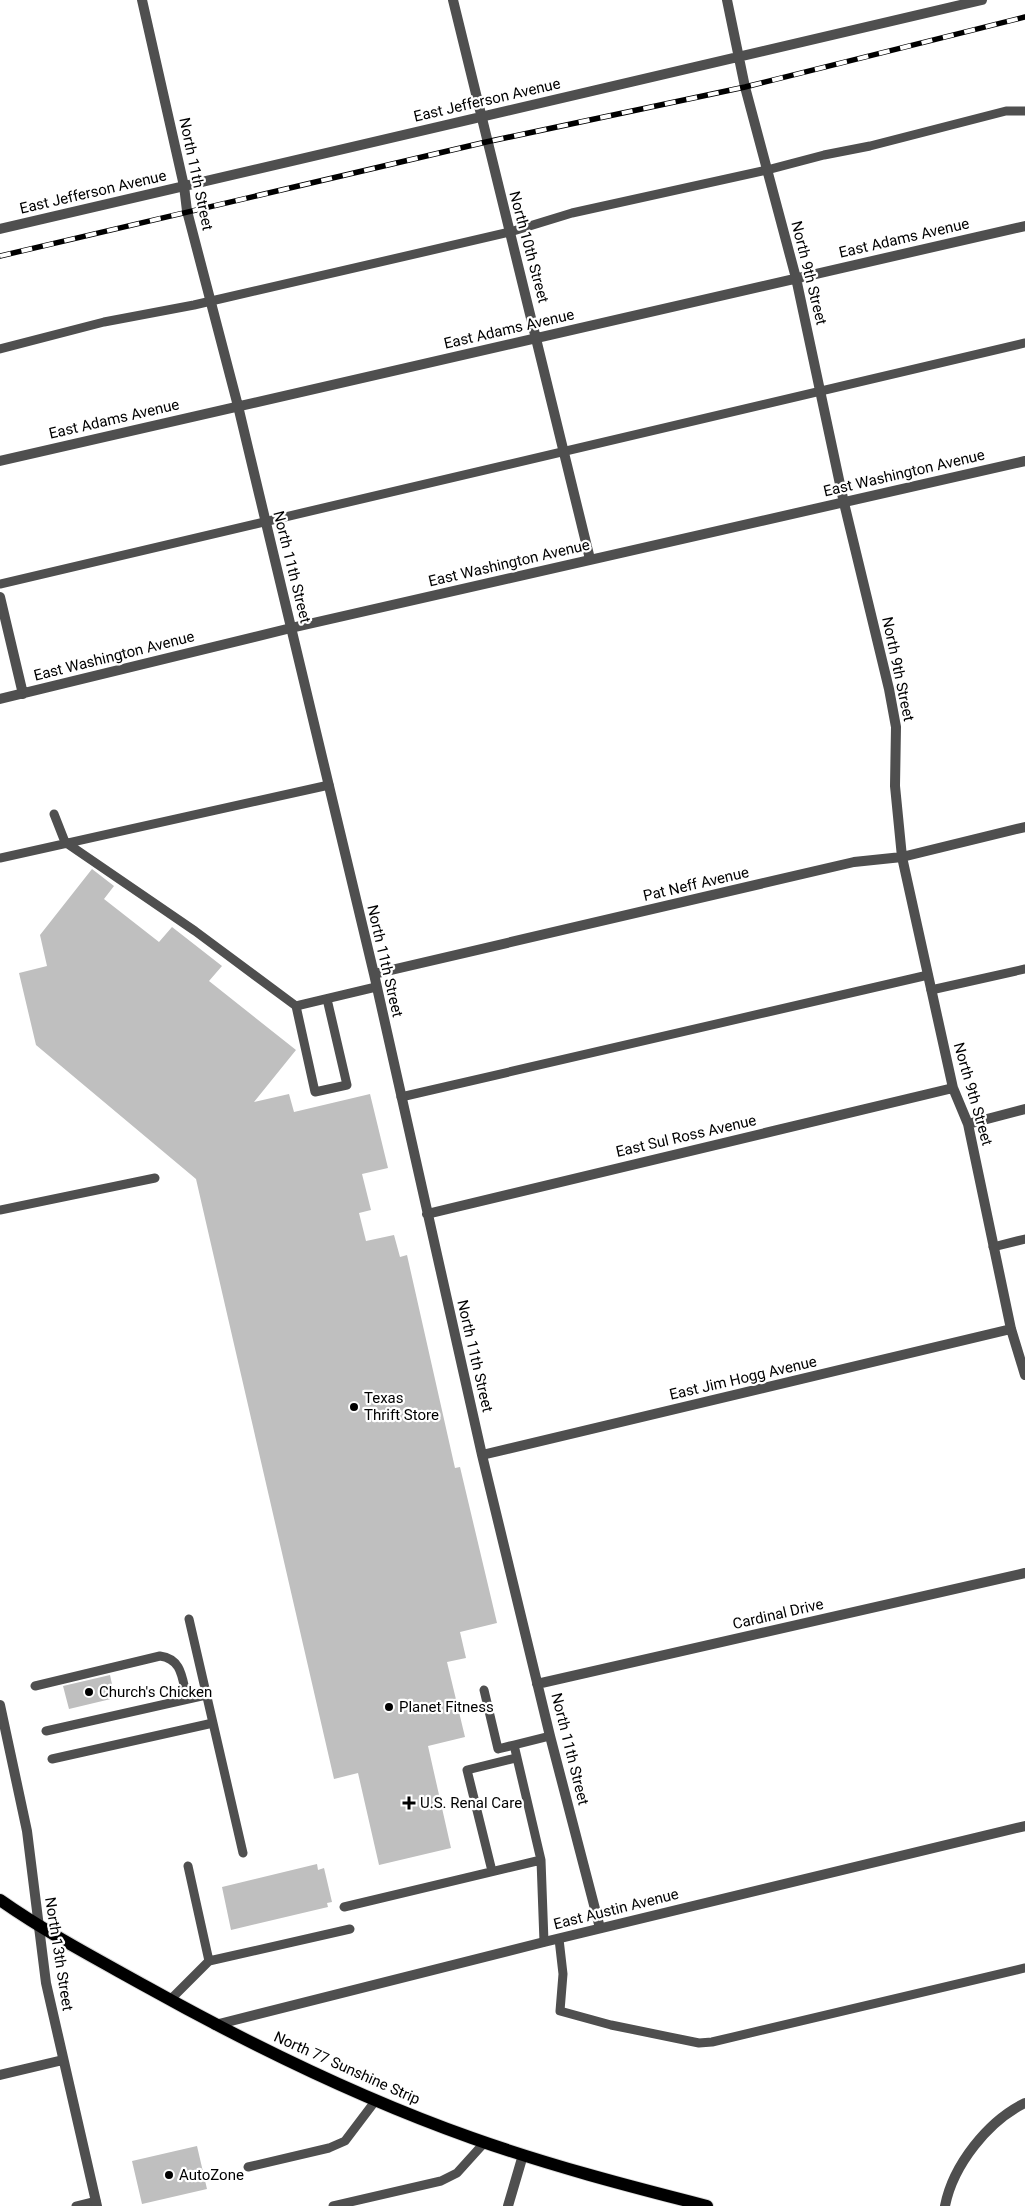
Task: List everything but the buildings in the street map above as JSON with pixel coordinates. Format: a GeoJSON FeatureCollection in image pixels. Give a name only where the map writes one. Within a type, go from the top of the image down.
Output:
{"type":"FeatureCollection","features":[{"type":"Feature","properties":{"kind":"main road","name":"North 77 Sunshine Strip"},"geometry":{"type":"LineString","coordinates":[[0,1900],[38,1927],[216,2025],[376,2100],[523,2155],[707,2206]]}},
{"type":"Feature","properties":{"kind":"street","name":"North 11th Street"},"geometry":{"type":"LineString","coordinates":[[142,0],[188,211],[266,520],[374,974],[482,1455],[550,1736],[600,1928]]}},
{"type":"Feature","properties":{"kind":"street","name":"North 10th Street"},"geometry":{"type":"LineString","coordinates":[[453,0],[480,117],[537,338],[590,559]]}},
{"type":"Feature","properties":{"kind":"street","name":"North 9th Street"},"geometry":{"type":"LineString","coordinates":[[728,0],[745,87],[796,278],[844,503],[896,727],[895,786],[902,857],[953,1088],[968,1124],[1011,1329],[1025,1375]]}},
{"type":"Feature","properties":{"kind":"street","name":"East Jefferson Avenue"},"geometry":{"type":"LineString","coordinates":[[0,229],[982,0]]}},
{"type":"Feature","properties":{"kind":"street","name":"East Adams Avenue"},"geometry":{"type":"LineString","coordinates":[[0,461],[1025,226]]}},
{"type":"Feature","properties":{"kind":"street","name":"East Washington Avenue"},"geometry":{"type":"LineString","coordinates":[[0,699],[291,628],[1025,461]]}},
{"type":"Feature","properties":{"kind":"street"},"geometry":{"type":"LineString","coordinates":[[0,597],[22,694]]}},
{"type":"Feature","properties":{"kind":"street","name":"Pat Neff Avenue"},"geometry":{"type":"LineString","coordinates":[[374,974],[854,862],[902,857],[1025,827]]}},
{"type":"Feature","properties":{"kind":"street","name":"East Sul Ross Avenue"},"geometry":{"type":"LineString","coordinates":[[427,1214],[953,1088]]}},
{"type":"Feature","properties":{"kind":"street"},"geometry":{"type":"LineString","coordinates":[[968,1124],[1025,1109]]}},
{"type":"Feature","properties":{"kind":"street","name":"East Jim Hogg Avenue"},"geometry":{"type":"LineString","coordinates":[[482,1455],[1011,1329]]}},
{"type":"Feature","properties":{"kind":"street","name":"Cardinal Drive"},"geometry":{"type":"LineString","coordinates":[[538,1684],[1025,1573]]}},
{"type":"Feature","properties":{"kind":"street","name":"North 13th Street"},"geometry":{"type":"LineString","coordinates":[[0,1705],[27,1831],[46,1983],[97,2204]]}},
{"type":"Feature","properties":{"kind":"street","name":"East Austin Avenue"},"geometry":{"type":"LineString","coordinates":[[216,2025],[559,1938],[1025,1826]]}},
{"type":"Feature","properties":{"kind":"street"},"geometry":{"type":"LineString","coordinates":[[0,2075],[63,2060]]}},
{"type":"Feature","properties":{"kind":"street"},"geometry":{"type":"LineString","coordinates":[[945,2206],[965,2159],[979,2140],[1009,2111],[1025,2103]]}},
{"type":"Feature","properties":{"kind":"street"},"geometry":{"type":"LineString","coordinates":[[508,2206],[523,2155]]}},
{"type":"Feature","properties":{"kind":"lane"},"geometry":{"type":"LineString","coordinates":[[0,349],[104,322],[211,301],[510,232],[572,212],[767,170],[1006,111],[1025,111]]}},
{"type":"Feature","properties":{"kind":"lane"},"geometry":{"type":"LineString","coordinates":[[0,584],[1025,343]]}},
{"type":"Feature","properties":{"kind":"lane"},"geometry":{"type":"LineString","coordinates":[[0,858],[65,842],[329,785]]}},
{"type":"Feature","properties":{"kind":"lane"},"geometry":{"type":"LineString","coordinates":[[54,814],[65,842],[195,931],[296,1006],[315,1092],[347,1085],[327,999]]}},
{"type":"Feature","properties":{"kind":"lane"},"geometry":{"type":"LineString","coordinates":[[931,990],[1025,969]]}},
{"type":"Feature","properties":{"kind":"lane"},"geometry":{"type":"LineString","coordinates":[[401,1096],[928,975]]}},
{"type":"Feature","properties":{"kind":"lane"},"geometry":{"type":"LineString","coordinates":[[296,1006],[376,987]]}},
{"type":"Feature","properties":{"kind":"lane"},"geometry":{"type":"LineString","coordinates":[[0,1210],[155,1178]]}},
{"type":"Feature","properties":{"kind":"lane"},"geometry":{"type":"LineString","coordinates":[[993,1247],[1025,1239]]}},
{"type":"Feature","properties":{"kind":"lane"},"geometry":{"type":"LineString","coordinates":[[189,1619],[244,1853]]}},
{"type":"Feature","properties":{"kind":"lane"},"geometry":{"type":"LineString","coordinates":[[35,1686],[160,1656],[170,1657],[176,1663],[187,1698]]}},
{"type":"Feature","properties":{"kind":"lane"},"geometry":{"type":"LineString","coordinates":[[484,1690],[498,1749],[550,1736]]}},
{"type":"Feature","properties":{"kind":"lane"},"geometry":{"type":"LineString","coordinates":[[46,1731],[206,1694]]}},
{"type":"Feature","properties":{"kind":"lane"},"geometry":{"type":"LineString","coordinates":[[52,1759],[213,1723]]}},
{"type":"Feature","properties":{"kind":"lane"},"geometry":{"type":"LineString","coordinates":[[514,1745],[541,1860],[544,1942]]}},
{"type":"Feature","properties":{"kind":"lane"},"geometry":{"type":"LineString","coordinates":[[492,1871],[467,1770],[516,1758]]}},
{"type":"Feature","properties":{"kind":"lane"},"geometry":{"type":"LineString","coordinates":[[344,1907],[541,1860]]}},
{"type":"Feature","properties":{"kind":"lane"},"geometry":{"type":"LineString","coordinates":[[188,1866],[209,1961]]}},
{"type":"Feature","properties":{"kind":"lane"},"geometry":{"type":"LineString","coordinates":[[170,2000],[209,1961],[350,1929]]}},
{"type":"Feature","properties":{"kind":"lane"},"geometry":{"type":"LineString","coordinates":[[559,1938],[563,1974],[560,2011],[611,2025],[698,2043],[712,2042],[1025,1968]]}},
{"type":"Feature","properties":{"kind":"lane"},"geometry":{"type":"LineString","coordinates":[[248,2167],[329,2148],[345,2141],[376,2100]]}},
{"type":"Feature","properties":{"kind":"lane"},"geometry":{"type":"LineString","coordinates":[[333,2206],[441,2181],[457,2173],[485,2142]]}},
{"type":"Feature","properties":{"kind":"lane"},"geometry":{"type":"LineString","coordinates":[[76,2206],[97,2204]]}},
{"type":"Feature","properties":{"kind":"railway"},"geometry":{"type":"LineString","coordinates":[[0,256],[486,142],[745,87],[1025,17]]}},
{"type":"Feature","properties":{"kind":"place","name":"Texas Thrift Store"},"geometry":{"type":"Point","coordinates":[354,1407]}},
{"type":"Feature","properties":{"kind":"place","name":"Church's Chicken"},"geometry":{"type":"Point","coordinates":[89,1692]}},
{"type":"Feature","properties":{"kind":"place","name":"Planet Fitness"},"geometry":{"type":"Point","coordinates":[389,1707]}},
{"type":"Feature","properties":{"kind":"place","name":"U.S. Renal Care"},"geometry":{"type":"Point","coordinates":[409,1803]}},
{"type":"Feature","properties":{"kind":"place","name":"AutoZone"},"geometry":{"type":"Point","coordinates":[169,2175]}}]}
